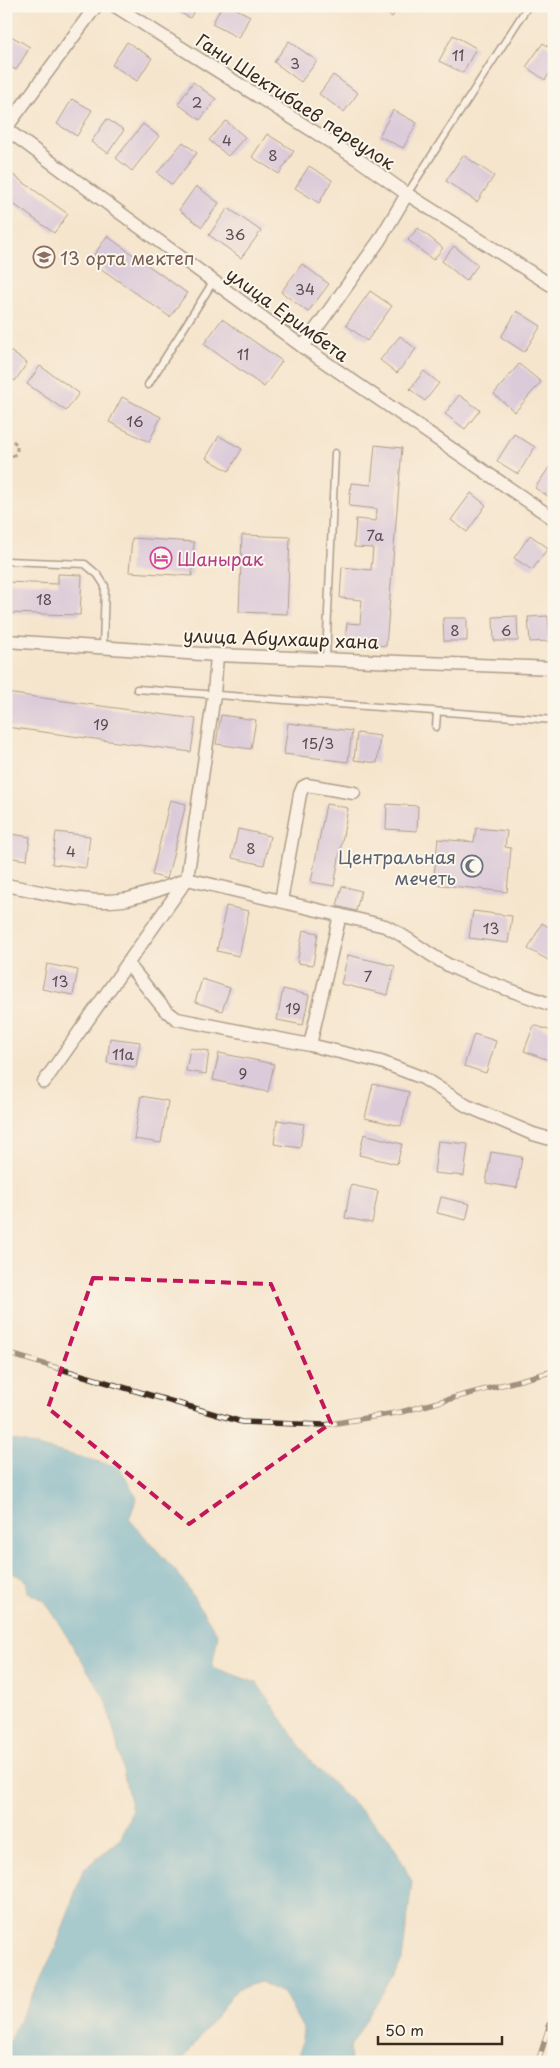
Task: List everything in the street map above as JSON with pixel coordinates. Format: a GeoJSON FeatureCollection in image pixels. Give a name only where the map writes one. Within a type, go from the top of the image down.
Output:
{"type":"FeatureCollection","features":[{"type":"Feature","properties":{"kind":"street"},"geometry":{"type":"LineString","coordinates":[[6,129],[96,6]]}},
{"type":"Feature","properties":{"kind":"street","name":"Гани Шектибаев переулок"},"geometry":{"type":"LineString","coordinates":[[115,6],[359,160],[407,194],[554,287]]}},
{"type":"Feature","properties":{"kind":"street","name":"улица Еримбета"},"geometry":{"type":"LineString","coordinates":[[6,129],[302,347],[554,519]]}},
{"type":"Feature","properties":{"kind":"street"},"geometry":{"type":"LineString","coordinates":[[302,347],[379,240],[407,194]]}},
{"type":"Feature","properties":{"kind":"street","name":"улица Абулхаир хана"},"geometry":{"type":"LineString","coordinates":[[6,641],[217,654],[554,668]]}},
{"type":"Feature","properties":{"kind":"street"},"geometry":{"type":"LineString","coordinates":[[44,1082],[186,879],[214,695],[217,654]]}},
{"type":"Feature","properties":{"kind":"street"},"geometry":{"type":"LineString","coordinates":[[281,901],[300,794],[303,787],[307,785],[354,793]]}},
{"type":"Feature","properties":{"kind":"street"},"geometry":{"type":"LineString","coordinates":[[6,885],[82,900],[127,899],[163,889],[186,879],[385,926],[401,934],[429,955],[452,967],[554,1006]]}},
{"type":"Feature","properties":{"kind":"street"},"geometry":{"type":"LineString","coordinates":[[310,1045],[340,915]]}},
{"type":"Feature","properties":{"kind":"street"},"geometry":{"type":"LineString","coordinates":[[128,964],[165,1010],[177,1019],[310,1045],[403,1069],[424,1078],[467,1106],[533,1134],[554,1140]]}},
{"type":"Feature","properties":{"kind":"lane"},"geometry":{"type":"LineString","coordinates":[[407,194],[528,6]]}},
{"type":"Feature","properties":{"kind":"lane"},"geometry":{"type":"LineString","coordinates":[[148,385],[213,282]]}},
{"type":"Feature","properties":{"kind":"lane"},"geometry":{"type":"LineString","coordinates":[[326,658],[335,453]]}},
{"type":"Feature","properties":{"kind":"lane"},"geometry":{"type":"LineString","coordinates":[[6,561],[85,564],[98,574],[105,586],[103,646]]}},
{"type":"Feature","properties":{"kind":"lane"},"geometry":{"type":"LineString","coordinates":[[137,689],[437,713],[554,720]]}},
{"type":"Feature","properties":{"kind":"lane"},"geometry":{"type":"LineString","coordinates":[[436,727],[437,713]]}},
{"type":"Feature","properties":{"kind":"path"},"geometry":{"type":"LineString","coordinates":[[6,437],[17,444],[17,453],[6,460]]}},
{"type":"Feature","properties":{"kind":"highlighted area"},"geometry":{"type":"Polygon","coordinates":[[[93,1278],[271,1284],[331,1423],[189,1524],[48,1408],[93,1278]]]}},
{"type":"Feature","properties":{"kind":"water"},"geometry":{"type":"Polygon","coordinates":[[[6,1438],[119,1467],[137,1498],[129,1519],[180,1576],[218,1635],[212,1667],[257,1683],[312,1763],[391,1840],[412,1882],[402,1961],[349,2048],[351,2062],[295,2062],[299,2060],[303,2029],[284,1994],[261,1982],[237,1989],[181,2062],[6,2062],[6,2047],[56,1947],[83,1870],[121,1838],[132,1810],[107,1702],[45,1601],[28,1592],[26,1580],[6,1570],[6,1438]]]}},
{"type":"Feature","properties":{"kind":"building"},"geometry":{"type":"Polygon","coordinates":[[[168,6],[197,6],[190,18],[168,6]]]}},
{"type":"Feature","properties":{"kind":"building"},"geometry":{"type":"Polygon","coordinates":[[[222,6],[231,6],[250,16],[239,38],[212,24],[222,6]]]}},
{"type":"Feature","properties":{"kind":"building"},"geometry":{"type":"Polygon","coordinates":[[[375,6],[399,6],[392,17],[375,6]]]}},
{"type":"Feature","properties":{"kind":"building"},"geometry":{"type":"Polygon","coordinates":[[[6,33],[30,47],[16,70],[6,64],[6,33]]]}},
{"type":"Feature","properties":{"kind":"building"},"geometry":{"type":"Polygon","coordinates":[[[453,35],[476,48],[463,73],[439,61],[453,35]]]}},
{"type":"Feature","properties":{"kind":"building"},"geometry":{"type":"Polygon","coordinates":[[[289,41],[317,61],[301,82],[274,62],[289,41]]]}},
{"type":"Feature","properties":{"kind":"building"},"geometry":{"type":"Polygon","coordinates":[[[127,42],[152,58],[137,81],[112,65],[127,42]]]}},
{"type":"Feature","properties":{"kind":"building"},"geometry":{"type":"Polygon","coordinates":[[[543,43],[554,51],[554,67],[545,80],[526,67],[543,43]]]}},
{"type":"Feature","properties":{"kind":"building"},"geometry":{"type":"Polygon","coordinates":[[[333,75],[358,93],[344,112],[319,94],[333,75]]]}},
{"type":"Feature","properties":{"kind":"building"},"geometry":{"type":"Polygon","coordinates":[[[193,82],[216,99],[200,120],[178,104],[193,82]]]}},
{"type":"Feature","properties":{"kind":"building"},"geometry":{"type":"Polygon","coordinates":[[[72,99],[92,110],[77,136],[57,124],[72,99]]]}},
{"type":"Feature","properties":{"kind":"building"},"geometry":{"type":"Polygon","coordinates":[[[393,110],[417,123],[403,148],[379,136],[393,110]]]}},
{"type":"Feature","properties":{"kind":"building"},"geometry":{"type":"Polygon","coordinates":[[[107,119],[124,130],[108,153],[91,142],[107,119]]]}},
{"type":"Feature","properties":{"kind":"building"},"geometry":{"type":"Polygon","coordinates":[[[226,121],[245,137],[228,156],[209,140],[226,121]]]}},
{"type":"Feature","properties":{"kind":"building"},"geometry":{"type":"Polygon","coordinates":[[[143,124],[159,136],[132,171],[116,158],[143,124]]]}},
{"type":"Feature","properties":{"kind":"building"},"geometry":{"type":"Polygon","coordinates":[[[267,134],[294,151],[279,174],[252,157],[267,134]]]}},
{"type":"Feature","properties":{"kind":"building"},"geometry":{"type":"Polygon","coordinates":[[[183,142],[197,153],[172,185],[157,173],[183,142]]]}},
{"type":"Feature","properties":{"kind":"building"},"geometry":{"type":"Polygon","coordinates":[[[463,155],[494,176],[477,202],[446,181],[463,155]]]}},
{"type":"Feature","properties":{"kind":"building"},"geometry":{"type":"Polygon","coordinates":[[[309,166],[332,180],[319,203],[295,188],[309,166]]]}},
{"type":"Feature","properties":{"kind":"building"},"geometry":{"type":"Polygon","coordinates":[[[6,170],[68,214],[54,233],[12,203],[6,212],[6,170]]]}},
{"type":"Feature","properties":{"kind":"building"},"geometry":{"type":"Polygon","coordinates":[[[196,186],[219,203],[202,227],[179,210],[196,186]]]}},
{"type":"Feature","properties":{"kind":"building"},"geometry":{"type":"Polygon","coordinates":[[[228,208],[261,231],[241,258],[209,235],[228,208]]]}},
{"type":"Feature","properties":{"kind":"building"},"geometry":{"type":"Polygon","coordinates":[[[418,228],[443,248],[433,260],[408,240],[418,228]]]}},
{"type":"Feature","properties":{"kind":"building"},"geometry":{"type":"Polygon","coordinates":[[[107,236],[187,293],[170,317],[90,261],[107,236]]]}},
{"type":"Feature","properties":{"kind":"building"},"geometry":{"type":"Polygon","coordinates":[[[454,246],[478,265],[466,281],[442,261],[454,246]]]}},
{"type":"Feature","properties":{"kind":"building"},"geometry":{"type":"Polygon","coordinates":[[[302,264],[329,284],[308,312],[281,292],[302,264]]]}},
{"type":"Feature","properties":{"kind":"building"},"geometry":{"type":"Polygon","coordinates":[[[370,291],[392,306],[367,341],[346,325],[370,291]]]}},
{"type":"Feature","properties":{"kind":"building"},"geometry":{"type":"Polygon","coordinates":[[[517,311],[541,326],[524,352],[501,337],[517,311]]]}},
{"type":"Feature","properties":{"kind":"building"},"geometry":{"type":"Polygon","coordinates":[[[222,319],[282,361],[264,387],[204,344],[222,319]]]}},
{"type":"Feature","properties":{"kind":"building"},"geometry":{"type":"Polygon","coordinates":[[[400,336],[416,349],[397,373],[380,360],[400,336]]]}},
{"type":"Feature","properties":{"kind":"building"},"geometry":{"type":"Polygon","coordinates":[[[6,348],[27,363],[15,381],[6,375],[6,348]]]}},
{"type":"Feature","properties":{"kind":"building"},"geometry":{"type":"Polygon","coordinates":[[[519,364],[541,382],[515,412],[494,394],[519,364]]]}},
{"type":"Feature","properties":{"kind":"building"},"geometry":{"type":"Polygon","coordinates":[[[40,366],[79,393],[66,411],[27,384],[40,366]]]}},
{"type":"Feature","properties":{"kind":"building"},"geometry":{"type":"Polygon","coordinates":[[[424,371],[439,383],[425,401],[410,389],[424,371]]]}},
{"type":"Feature","properties":{"kind":"building"},"geometry":{"type":"Polygon","coordinates":[[[459,395],[480,410],[465,429],[445,414],[459,395]]]}},
{"type":"Feature","properties":{"kind":"building"},"geometry":{"type":"Polygon","coordinates":[[[122,397],[161,417],[149,442],[109,422],[122,397]]]}},
{"type":"Feature","properties":{"kind":"building"},"geometry":{"type":"Polygon","coordinates":[[[514,434],[535,447],[518,474],[497,461],[514,434]]]}},
{"type":"Feature","properties":{"kind":"building"},"geometry":{"type":"Polygon","coordinates":[[[219,436],[242,449],[229,471],[206,458],[219,436]]]}},
{"type":"Feature","properties":{"kind":"building"},"geometry":{"type":"Polygon","coordinates":[[[375,445],[402,448],[386,646],[345,642],[347,623],[360,624],[362,600],[340,598],[342,567],[371,570],[373,548],[354,547],[356,519],[376,521],[377,509],[349,506],[351,483],[371,485],[375,445]]]}},
{"type":"Feature","properties":{"kind":"building"},"geometry":{"type":"Polygon","coordinates":[[[550,466],[554,469],[554,500],[535,488],[550,466]]]}},
{"type":"Feature","properties":{"kind":"building"},"geometry":{"type":"Polygon","coordinates":[[[471,493],[486,505],[467,532],[451,520],[471,493]]]}},
{"type":"Feature","properties":{"kind":"building"},"geometry":{"type":"Polygon","coordinates":[[[242,535],[290,537],[287,614],[239,612],[242,535]]]}},
{"type":"Feature","properties":{"kind":"building"},"geometry":{"type":"Polygon","coordinates":[[[530,535],[548,548],[532,570],[514,558],[530,535]]]}},
{"type":"Feature","properties":{"kind":"building"},"geometry":{"type":"Polygon","coordinates":[[[132,538],[194,542],[192,576],[129,572],[132,538]]]}},
{"type":"Feature","properties":{"kind":"building"},"geometry":{"type":"Polygon","coordinates":[[[58,574],[82,575],[80,615],[6,613],[6,582],[58,584],[58,574]]]}},
{"type":"Feature","properties":{"kind":"building"},"geometry":{"type":"Polygon","coordinates":[[[517,616],[518,641],[494,641],[493,617],[517,616]]]}},
{"type":"Feature","properties":{"kind":"building"},"geometry":{"type":"Polygon","coordinates":[[[548,616],[550,641],[530,642],[528,617],[548,616]]]}},
{"type":"Feature","properties":{"kind":"building"},"geometry":{"type":"Polygon","coordinates":[[[443,618],[467,618],[467,641],[444,641],[443,618]]]}},
{"type":"Feature","properties":{"kind":"building"},"geometry":{"type":"Polygon","coordinates":[[[6,693],[196,719],[191,752],[6,727],[6,693]]]}},
{"type":"Feature","properties":{"kind":"building"},"geometry":{"type":"Polygon","coordinates":[[[221,715],[256,720],[251,749],[216,744],[221,715]]]}},
{"type":"Feature","properties":{"kind":"building"},"geometry":{"type":"Polygon","coordinates":[[[288,723],[352,731],[348,762],[284,754],[288,723]]]}},
{"type":"Feature","properties":{"kind":"building"},"geometry":{"type":"Polygon","coordinates":[[[357,733],[380,736],[377,763],[354,760],[357,733]]]}},
{"type":"Feature","properties":{"kind":"building"},"geometry":{"type":"Polygon","coordinates":[[[170,800],[186,804],[167,879],[152,875],[170,800]]]}},
{"type":"Feature","properties":{"kind":"building"},"geometry":{"type":"Polygon","coordinates":[[[326,804],[348,808],[334,886],[311,882],[326,804]]]}},
{"type":"Feature","properties":{"kind":"building"},"geometry":{"type":"Polygon","coordinates":[[[387,804],[418,806],[417,831],[386,829],[387,804]]]}},
{"type":"Feature","properties":{"kind":"building","name":"Центральная мечеть"},"geometry":{"type":"Polygon","coordinates":[[[476,828],[507,831],[505,847],[511,848],[507,892],[433,884],[438,839],[474,842],[476,828]]]}},
{"type":"Feature","properties":{"kind":"building"},"geometry":{"type":"Polygon","coordinates":[[[238,829],[270,836],[264,865],[232,858],[238,829]]]}},
{"type":"Feature","properties":{"kind":"building"},"geometry":{"type":"Polygon","coordinates":[[[56,832],[90,836],[86,868],[52,864],[56,832]]]}},
{"type":"Feature","properties":{"kind":"building"},"geometry":{"type":"Polygon","coordinates":[[[6,833],[30,837],[27,860],[6,857],[6,833]]]}},
{"type":"Feature","properties":{"kind":"building"},"geometry":{"type":"Polygon","coordinates":[[[342,886],[361,891],[356,911],[337,906],[342,886]]]}},
{"type":"Feature","properties":{"kind":"building"},"geometry":{"type":"Polygon","coordinates":[[[226,906],[249,911],[239,956],[217,951],[226,906]]]}},
{"type":"Feature","properties":{"kind":"building"},"geometry":{"type":"Polygon","coordinates":[[[473,911],[512,916],[508,943],[469,938],[473,911]]]}},
{"type":"Feature","properties":{"kind":"building"},"geometry":{"type":"Polygon","coordinates":[[[542,923],[554,930],[554,963],[528,949],[542,923]]]}},
{"type":"Feature","properties":{"kind":"building"},"geometry":{"type":"Polygon","coordinates":[[[303,930],[318,933],[313,965],[297,963],[303,930]]]}},
{"type":"Feature","properties":{"kind":"building"},"geometry":{"type":"Polygon","coordinates":[[[348,955],[395,966],[388,995],[341,984],[348,955]]]}},
{"type":"Feature","properties":{"kind":"building"},"geometry":{"type":"Polygon","coordinates":[[[47,964],[78,970],[73,995],[42,989],[47,964]]]}},
{"type":"Feature","properties":{"kind":"building"},"geometry":{"type":"Polygon","coordinates":[[[202,979],[230,988],[222,1011],[195,1002],[202,979]]]}},
{"type":"Feature","properties":{"kind":"building"},"geometry":{"type":"Polygon","coordinates":[[[283,989],[309,995],[303,1025],[277,1020],[283,989]]]}},
{"type":"Feature","properties":{"kind":"building"},"geometry":{"type":"Polygon","coordinates":[[[534,1025],[554,1032],[554,1062],[524,1051],[534,1025]]]}},
{"type":"Feature","properties":{"kind":"building"},"geometry":{"type":"Polygon","coordinates":[[[474,1034],[496,1041],[486,1073],[464,1066],[474,1034]]]}},
{"type":"Feature","properties":{"kind":"building"},"geometry":{"type":"Polygon","coordinates":[[[110,1038],[140,1042],[136,1067],[107,1063],[110,1038]]]}},
{"type":"Feature","properties":{"kind":"building"},"geometry":{"type":"Polygon","coordinates":[[[190,1048],[209,1051],[206,1074],[186,1071],[190,1048]]]}},
{"type":"Feature","properties":{"kind":"building"},"geometry":{"type":"Polygon","coordinates":[[[219,1053],[274,1064],[268,1092],[213,1080],[219,1053]]]}},
{"type":"Feature","properties":{"kind":"building"},"geometry":{"type":"Polygon","coordinates":[[[373,1084],[409,1092],[401,1126],[365,1118],[373,1084]]]}},
{"type":"Feature","properties":{"kind":"building"},"geometry":{"type":"Polygon","coordinates":[[[141,1096],[168,1101],[161,1143],[134,1139],[141,1096]]]}},
{"type":"Feature","properties":{"kind":"building"},"geometry":{"type":"Polygon","coordinates":[[[277,1120],[304,1124],[300,1148],[274,1144],[277,1120]]]}},
{"type":"Feature","properties":{"kind":"building"},"geometry":{"type":"Polygon","coordinates":[[[364,1134],[402,1144],[397,1164],[359,1155],[364,1134]]]}},
{"type":"Feature","properties":{"kind":"building"},"geometry":{"type":"Polygon","coordinates":[[[438,1141],[468,1144],[464,1176],[434,1173],[438,1141]]]}},
{"type":"Feature","properties":{"kind":"building"},"geometry":{"type":"Polygon","coordinates":[[[491,1152],[522,1157],[517,1188],[486,1183],[491,1152]]]}},
{"type":"Feature","properties":{"kind":"building"},"geometry":{"type":"Polygon","coordinates":[[[351,1185],[378,1191],[372,1223],[345,1218],[351,1185]]]}},
{"type":"Feature","properties":{"kind":"building"},"geometry":{"type":"Polygon","coordinates":[[[441,1197],[470,1204],[466,1220],[437,1213],[441,1197]]]}},
{"type":"Feature","properties":{"kind":"railway"},"geometry":{"type":"LineString","coordinates":[[6,1353],[242,1422],[325,1425],[401,1412],[554,1371]]}},
{"type":"Feature","properties":{"kind":"railway"},"geometry":{"type":"LineString","coordinates":[[538,2062],[554,2011]]}},
{"type":"Feature","properties":{"kind":"railway"},"geometry":{"type":"LineString","coordinates":[[550,2062],[554,2048]]}},
{"type":"Feature","properties":{"kind":"place","name":"13 орта мектеп"},"geometry":{"type":"Point","coordinates":[44,257]}},
{"type":"Feature","properties":{"kind":"place","name":"Шанырак"},"geometry":{"type":"Point","coordinates":[161,558]}},
{"type":"Feature","properties":{"kind":"place","name":"Центральная мечеть"},"geometry":{"type":"Point","coordinates":[472,866]}}]}
